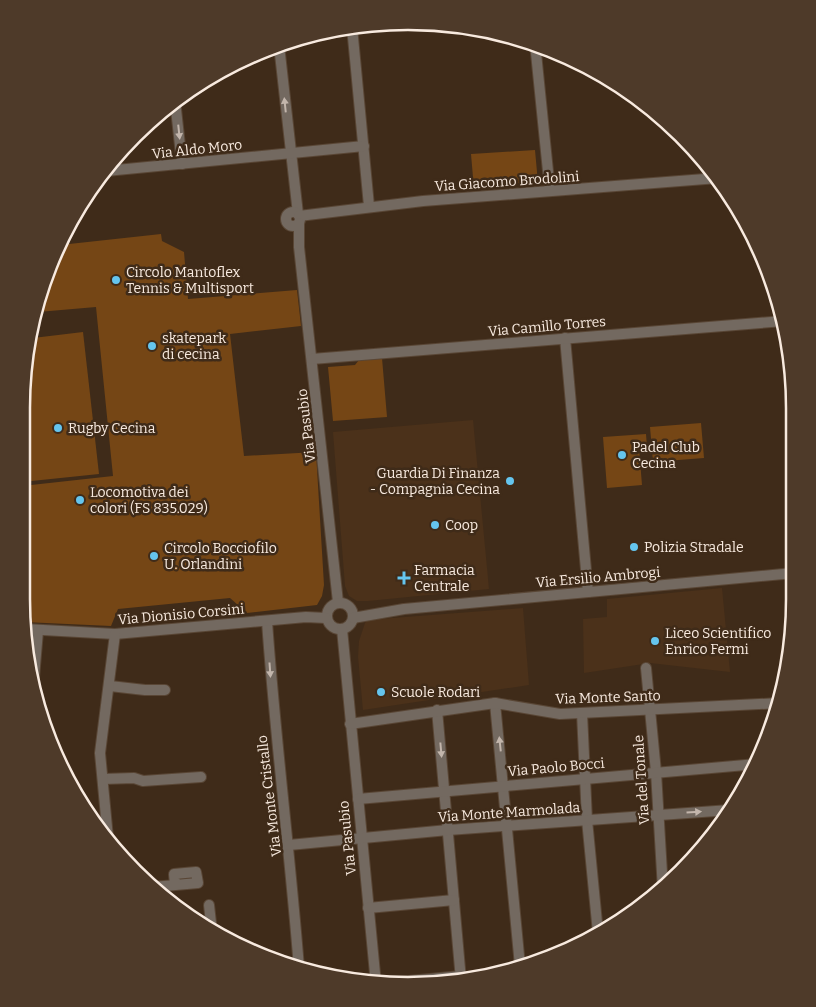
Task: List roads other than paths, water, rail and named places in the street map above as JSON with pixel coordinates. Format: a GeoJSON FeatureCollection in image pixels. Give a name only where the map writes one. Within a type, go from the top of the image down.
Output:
{"type":"FeatureCollection","features":[{"type":"Feature","properties":{"kind":"street"},"geometry":{"type":"LineString","coordinates":[[353,34],[369,206]]}},
{"type":"Feature","properties":{"kind":"street","name":"Via Pasubio"},"geometry":{"type":"LineString","coordinates":[[280,52],[293,187],[299,217],[299,247],[338,602]]}},
{"type":"Feature","properties":{"kind":"street"},"geometry":{"type":"LineString","coordinates":[[535,52],[550,191]]}},
{"type":"Feature","properties":{"kind":"street"},"geometry":{"type":"LineString","coordinates":[[176,110],[182,164]]}},
{"type":"Feature","properties":{"kind":"street","name":"Via Aldo Moro"},"geometry":{"type":"LineString","coordinates":[[115,170],[364,146]]}},
{"type":"Feature","properties":{"kind":"street","name":"Via Giacomo Brodolini"},"geometry":{"type":"LineString","coordinates":[[299,217],[369,206],[709,179]]}},
{"type":"Feature","properties":{"kind":"street","name":"Via Pasubio"},"geometry":{"type":"LineString","coordinates":[[293,187],[287,221],[299,247]]}},
{"type":"Feature","properties":{"kind":"street"},"geometry":{"type":"LineString","coordinates":[[287,221],[291,212],[299,217]]}},
{"type":"Feature","properties":{"kind":"street","name":"Via Camillo Torres"},"geometry":{"type":"LineString","coordinates":[[312,359],[776,322]]}},
{"type":"Feature","properties":{"kind":"street"},"geometry":{"type":"LineString","coordinates":[[565,338],[588,592]]}},
{"type":"Feature","properties":{"kind":"street","name":"Via Ersilio Ambrogi"},"geometry":{"type":"LineString","coordinates":[[352,613],[786,573]]}},
{"type":"Feature","properties":{"kind":"street"},"geometry":{"type":"LineString","coordinates":[[338,602],[343,602],[352,613],[351,623],[342,629],[335,628],[326,618],[327,611],[331,605],[338,602]]}},
{"type":"Feature","properties":{"kind":"street","name":"Via Dionisio Corsini"},"geometry":{"type":"LineString","coordinates":[[32,631],[115,634],[306,617],[326,618]]}},
{"type":"Feature","properties":{"kind":"street","name":"Via Monte Cristallo"},"geometry":{"type":"LineString","coordinates":[[267,621],[275,738],[289,845],[298,961]]}},
{"type":"Feature","properties":{"kind":"street","name":"Via Pasubio"},"geometry":{"type":"LineString","coordinates":[[342,629],[361,839],[376,975]]}},
{"type":"Feature","properties":{"kind":"street"},"geometry":{"type":"LineString","coordinates":[[35,663],[38,631]]}},
{"type":"Feature","properties":{"kind":"street"},"geometry":{"type":"LineString","coordinates":[[107,828],[100,754],[115,634]]}},
{"type":"Feature","properties":{"kind":"street","name":"Via del Tonale"},"geometry":{"type":"LineString","coordinates":[[646,668],[656,772],[661,879]]}},
{"type":"Feature","properties":{"kind":"street"},"geometry":{"type":"LineString","coordinates":[[110,686],[165,690]]}},
{"type":"Feature","properties":{"kind":"street"},"geometry":{"type":"LineString","coordinates":[[496,703],[519,960]]}},
{"type":"Feature","properties":{"kind":"street","name":"Via Monte Santo"},"geometry":{"type":"LineString","coordinates":[[350,724],[496,703],[540,712],[582,713],[771,703]]}},
{"type":"Feature","properties":{"kind":"street"},"geometry":{"type":"LineString","coordinates":[[437,710],[461,973]]}},
{"type":"Feature","properties":{"kind":"street"},"geometry":{"type":"LineString","coordinates":[[582,713],[587,820],[597,926]]}},
{"type":"Feature","properties":{"kind":"street","name":"Via Paolo Bocci"},"geometry":{"type":"LineString","coordinates":[[358,800],[444,790],[748,765]]}},
{"type":"Feature","properties":{"kind":"street"},"geometry":{"type":"LineString","coordinates":[[103,779],[134,778],[143,781],[201,777]]}},
{"type":"Feature","properties":{"kind":"street","name":"Via Monte Marmolada"},"geometry":{"type":"LineString","coordinates":[[289,845],[508,825],[721,811]]}},
{"type":"Feature","properties":{"kind":"street"},"geometry":{"type":"LineString","coordinates":[[164,888],[175,885]]}},
{"type":"Feature","properties":{"kind":"street"},"geometry":{"type":"LineString","coordinates":[[368,908],[454,900]]}},
{"type":"Feature","properties":{"kind":"street"},"geometry":{"type":"LineString","coordinates":[[209,905],[211,921]]}},
{"type":"Feature","properties":{"kind":"place","name":"Circolo Mantoflex Tennis & Multisport"},"geometry":{"type":"Point","coordinates":[116,280]}},
{"type":"Feature","properties":{"kind":"place","name":"skatepark di cecina"},"geometry":{"type":"Point","coordinates":[152,346]}},
{"type":"Feature","properties":{"kind":"place","name":"Rugby Cecina"},"geometry":{"type":"Point","coordinates":[58,428]}},
{"type":"Feature","properties":{"kind":"place","name":"Padel Club Cecina"},"geometry":{"type":"Point","coordinates":[622,455]}},
{"type":"Feature","properties":{"kind":"place","name":"Guardia Di Finanza - Compagnia Cecina"},"geometry":{"type":"Point","coordinates":[510,481]}},
{"type":"Feature","properties":{"kind":"place","name":"Locomotiva dei colori (FS 835.029)"},"geometry":{"type":"Point","coordinates":[80,500]}},
{"type":"Feature","properties":{"kind":"place","name":"Coop"},"geometry":{"type":"Point","coordinates":[435,525]}},
{"type":"Feature","properties":{"kind":"place","name":"Polizia Stradale"},"geometry":{"type":"Point","coordinates":[634,547]}},
{"type":"Feature","properties":{"kind":"place","name":"Circolo Bocciofilo U. Orlandini"},"geometry":{"type":"Point","coordinates":[154,556]}},
{"type":"Feature","properties":{"kind":"place","name":"Farmacia Centrale"},"geometry":{"type":"Point","coordinates":[404,578]}},
{"type":"Feature","properties":{"kind":"place","name":"Liceo Scientifico Enrico Fermi"},"geometry":{"type":"Point","coordinates":[655,641]}},
{"type":"Feature","properties":{"kind":"place","name":"Scuole Rodari"},"geometry":{"type":"Point","coordinates":[381,692]}}]}
